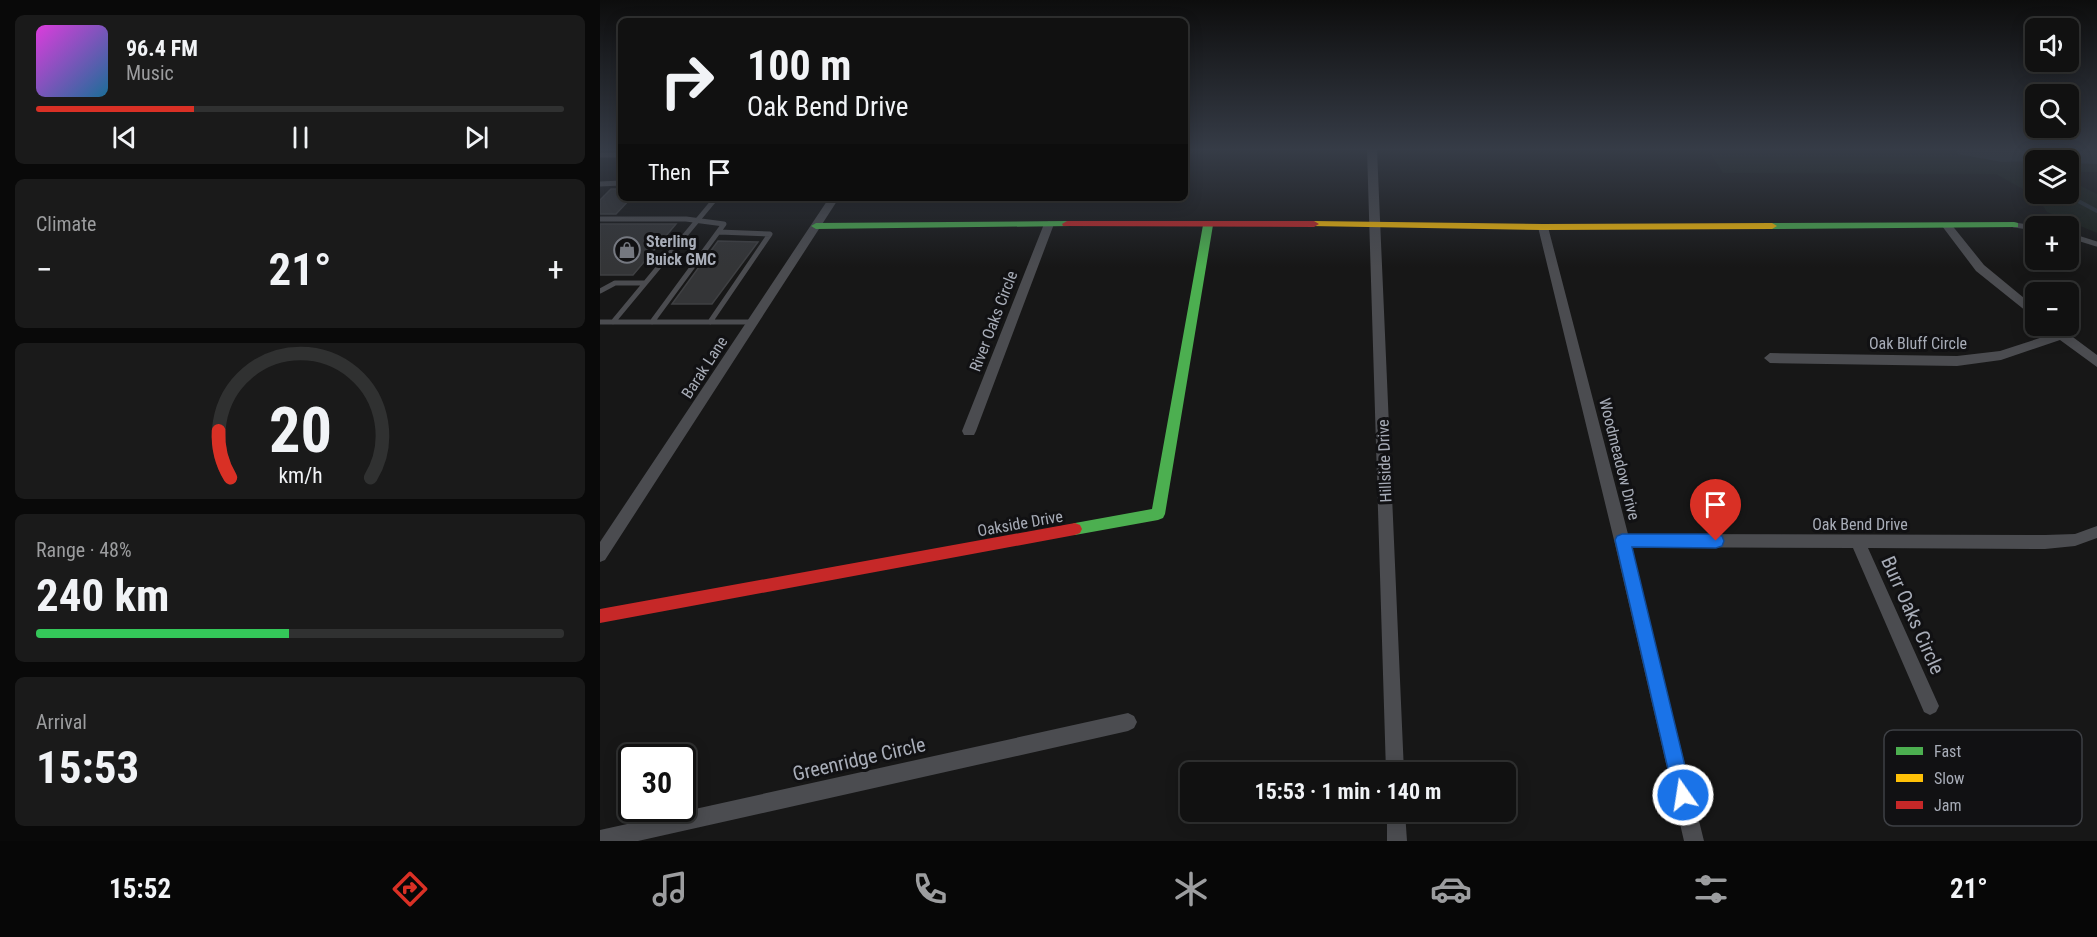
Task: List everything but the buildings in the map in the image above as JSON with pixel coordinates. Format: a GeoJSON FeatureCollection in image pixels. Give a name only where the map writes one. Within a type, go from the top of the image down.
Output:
{"type":"FeatureCollection","features":[{"type":"Feature","properties":{"kind":"street","name":"Hillside Drive"},"geometry":{"type":"LineString","coordinates":[[1374,189],[1395,762]]}},
{"type":"Feature","properties":{"kind":"street","name":"Barak Lane"},"geometry":{"type":"LineString","coordinates":[[600,555],[832,201]]}},
{"type":"Feature","properties":{"kind":"street"},"geometry":{"type":"LineString","coordinates":[[816,226],[1049,224],[1376,224],[1543,227],[2014,225]]}},
{"type":"Feature","properties":{"kind":"street","name":"River Oaks Circle"},"geometry":{"type":"LineString","coordinates":[[969,431],[1049,224]]}},
{"type":"Feature","properties":{"kind":"street","name":"Oakside Drive"},"geometry":{"type":"LineString","coordinates":[[600,616],[1158,514],[1208,225]]}},
{"type":"Feature","properties":{"kind":"street"},"geometry":{"type":"LineString","coordinates":[[1947,226],[1980,268],[2025,306]]}},
{"type":"Feature","properties":{"kind":"street","name":"Woodmeadow Drive"},"geometry":{"type":"LineString","coordinates":[[1543,227],[1622,540],[1694,841]]}},
{"type":"Feature","properties":{"kind":"street","name":"Oak Bluff Circle"},"geometry":{"type":"LineString","coordinates":[[1770,358],[1957,361],[1983,359],[2059,336]]}},
{"type":"Feature","properties":{"kind":"street"},"geometry":{"type":"LineString","coordinates":[[2063,336],[2097,362]]}},
{"type":"Feature","properties":{"kind":"street","name":"Oak Bend Drive"},"geometry":{"type":"LineString","coordinates":[[1622,540],[2045,542],[2075,540],[2097,532]]}},
{"type":"Feature","properties":{"kind":"street","name":"Burr Oaks Circle"},"geometry":{"type":"LineString","coordinates":[[1857,542],[1930,706]]}},
{"type":"Feature","properties":{"kind":"street","name":"Greenridge Circle"},"geometry":{"type":"LineString","coordinates":[[600,840],[1128,722]]}},
{"type":"Feature","properties":{"kind":"street"},"geometry":{"type":"LineString","coordinates":[[1396,822],[1397,841]]}},
{"type":"Feature","properties":{"kind":"lane"},"geometry":{"type":"LineString","coordinates":[[613,322],[713,201]]}},
{"type":"Feature","properties":{"kind":"lane"},"geometry":{"type":"LineString","coordinates":[[600,219],[697,220],[720,221],[724,224],[652,322]]}},
{"type":"Feature","properties":{"kind":"lane"},"geometry":{"type":"LineString","coordinates":[[2014,225],[2025,226]]}},
{"type":"Feature","properties":{"kind":"lane"},"geometry":{"type":"LineString","coordinates":[[710,322],[770,234],[719,232]]}},
{"type":"Feature","properties":{"kind":"lane"},"geometry":{"type":"LineString","coordinates":[[2079,238],[2097,243]]}},
{"type":"Feature","properties":{"kind":"lane"},"geometry":{"type":"LineString","coordinates":[[600,291],[615,283],[645,284]]}},
{"type":"Feature","properties":{"kind":"lane"},"geometry":{"type":"LineString","coordinates":[[600,322],[753,322]]}},
{"type":"Feature","properties":{"kind":"shaded area"},"geometry":{"type":"Polygon","coordinates":[[[2079,189],[2087,189],[2097,194],[2097,233],[2079,225],[2079,216],[2057,216],[2047,212],[2042,204],[2079,204],[2079,189]]]}},
{"type":"Feature","properties":{"kind":"waterway"},"geometry":{"type":"LineString","coordinates":[[2079,201],[2097,211]]}},
{"type":"Feature","properties":{"kind":"traffic: fast"},"geometry":{"type":"LineString","coordinates":[[816,226],[1067,224]]}},
{"type":"Feature","properties":{"kind":"traffic: fast"},"geometry":{"type":"LineString","coordinates":[[1075,529],[1158,514],[1208,225]]}},
{"type":"Feature","properties":{"kind":"traffic: fast"},"geometry":{"type":"LineString","coordinates":[[1772,226],[2014,225]]}},
{"type":"Feature","properties":{"kind":"traffic: slow"},"geometry":{"type":"LineString","coordinates":[[1314,224],[1543,227],[1772,226]]}},
{"type":"Feature","properties":{"kind":"traffic: jam"},"geometry":{"type":"LineString","coordinates":[[1067,224],[1314,224]]}},
{"type":"Feature","properties":{"kind":"traffic: jam"},"geometry":{"type":"LineString","coordinates":[[600,616],[1075,529]]}},
{"type":"Feature","properties":{"kind":"place","name":"Sterling Buick GMC"},"geometry":{"type":"Point","coordinates":[627,250]}},
{"type":"Feature","properties":{"kind":"route"},"geometry":{"type":"LineString","coordinates":[[1683,795],[1622,540],[1716,541]]}}]}
